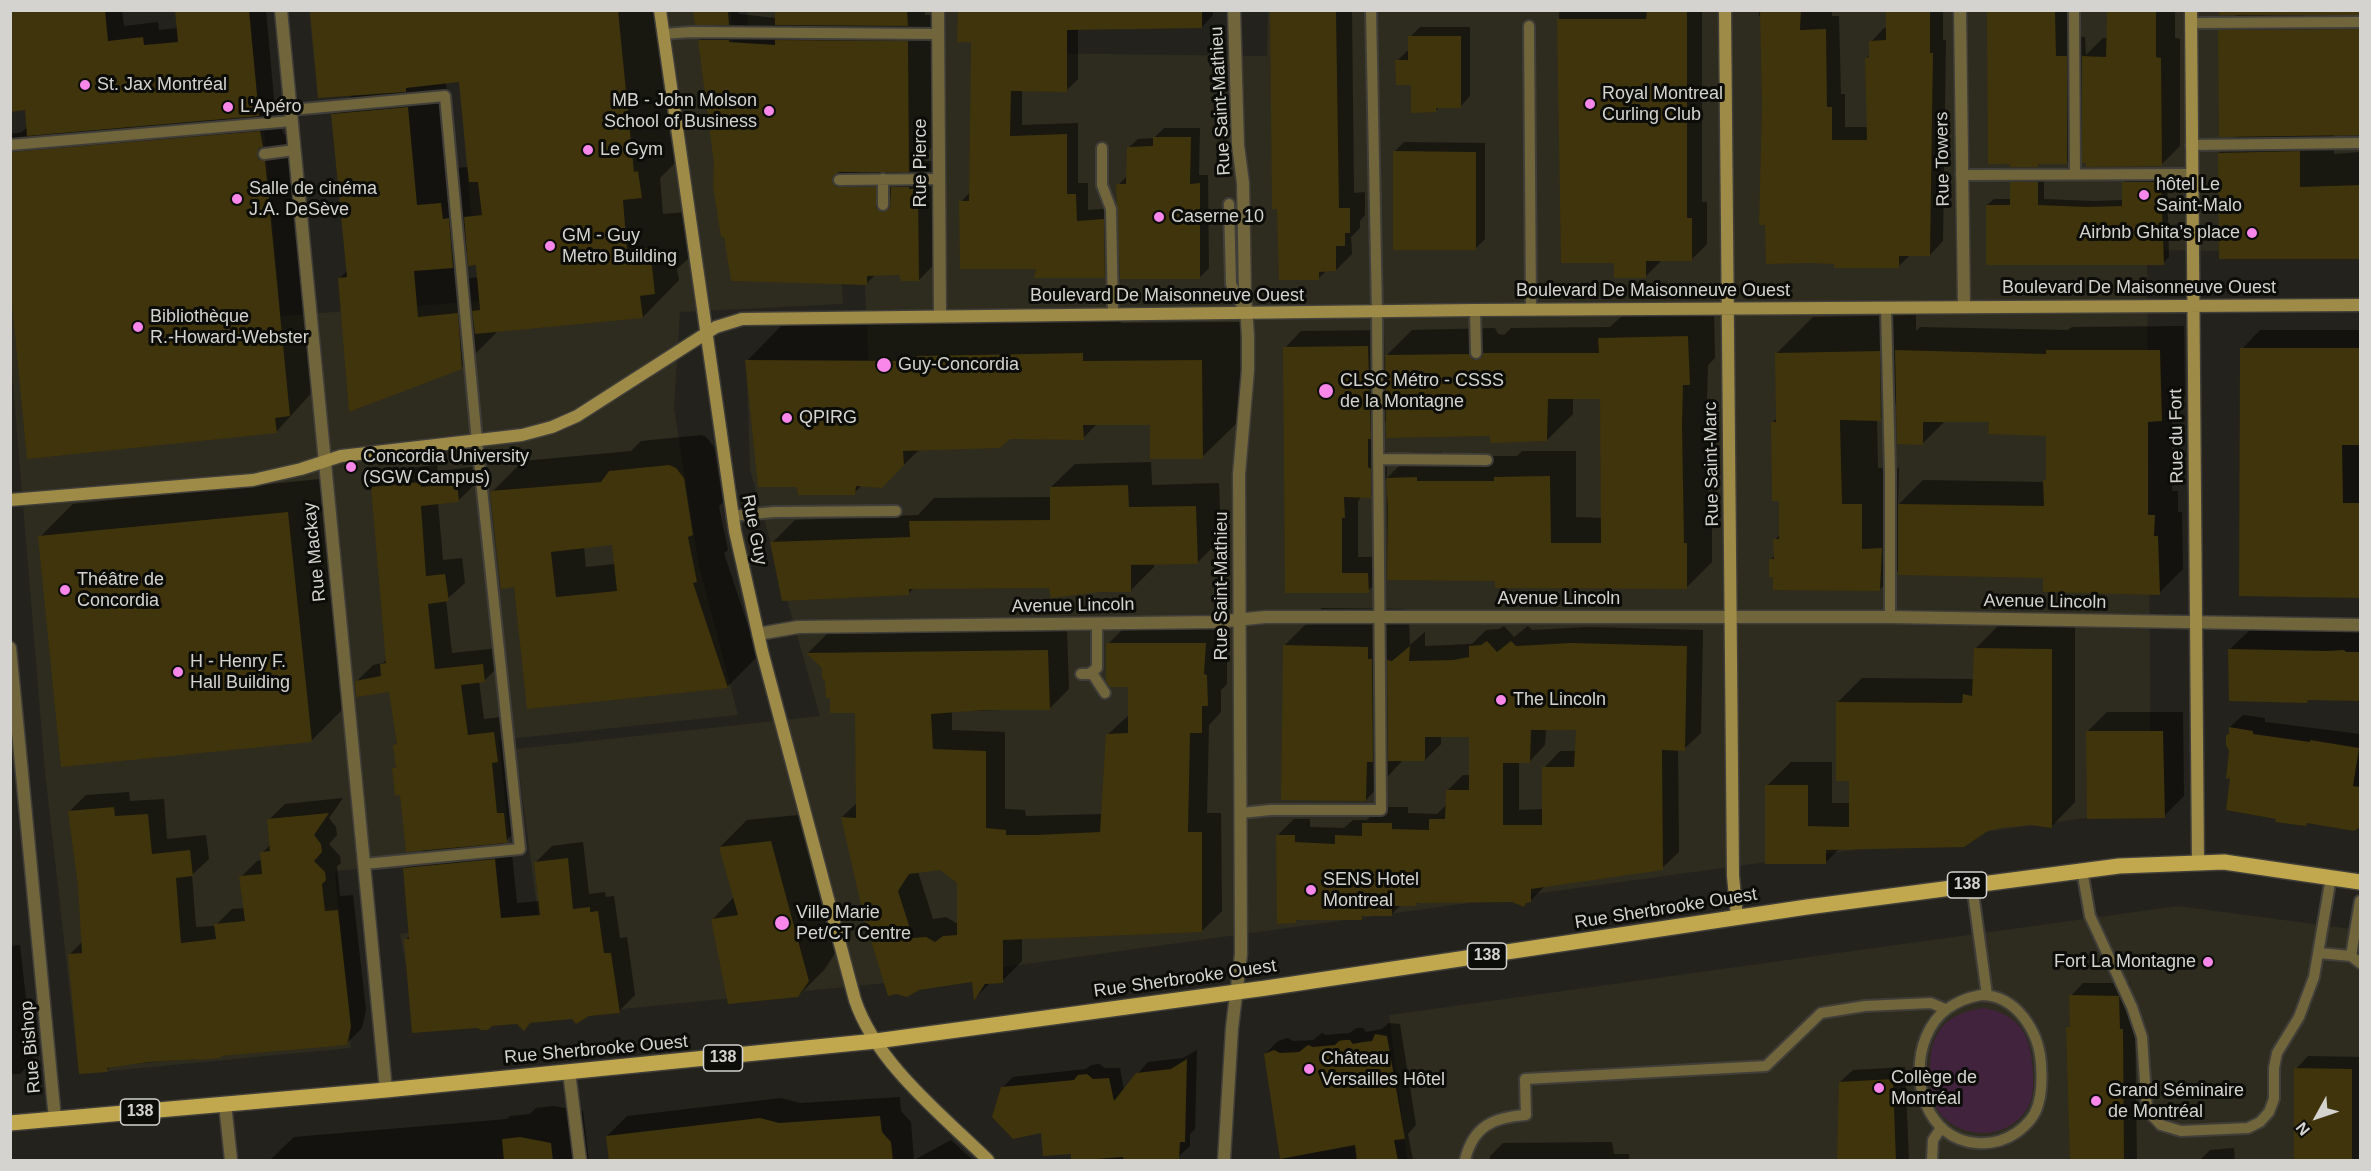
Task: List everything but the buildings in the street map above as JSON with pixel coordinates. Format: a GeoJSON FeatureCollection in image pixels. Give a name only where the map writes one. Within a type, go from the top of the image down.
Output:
{"type":"FeatureCollection","features":[{"type":"Feature","properties":{"kind":"main road","name":"Rue Sherbrooke Ouest"},"geometry":{"type":"LineString","coordinates":[[10,1123],[386,1090],[876,1041],[1397,970],[1737,918],[2082,870],[2198,862],[2259,866],[2361,882]]}},
{"type":"Feature","properties":{"kind":"street","name":"Rue Mackay"},"geometry":{"type":"LineString","coordinates":[[281,10],[386,1090]]}},
{"type":"Feature","properties":{"kind":"street","name":"Rue Guy"},"geometry":{"type":"LineString","coordinates":[[660,10],[732,516],[758,634],[855,1000],[876,1041],[916,1089],[988,1161]]}},
{"type":"Feature","properties":{"kind":"street","name":"Rue Pierce"},"geometry":{"type":"LineString","coordinates":[[938,10],[940,316]]}},
{"type":"Feature","properties":{"kind":"street","name":"Rue Saint-Mathieu"},"geometry":{"type":"LineString","coordinates":[[1224,1161],[1232,1038],[1241,954],[1239,474],[1248,370],[1244,183],[1238,145],[1234,10]]}},
{"type":"Feature","properties":{"kind":"street","name":"Rue Saint-Marc"},"geometry":{"type":"LineString","coordinates":[[1725,10],[1733,876],[1737,918]]}},
{"type":"Feature","properties":{"kind":"street","name":"Rue Towers"},"geometry":{"type":"LineString","coordinates":[[1960,10],[1964,307]]}},
{"type":"Feature","properties":{"kind":"street","name":"Rue du Fort"},"geometry":{"type":"LineString","coordinates":[[2191,16],[2198,862]]}},
{"type":"Feature","properties":{"kind":"street","name":"Boulevard De Maisonneuve Ouest"},"geometry":{"type":"LineString","coordinates":[[10,500],[253,480],[301,469],[341,456],[522,435],[563,422],[590,408],[724,323],[742,318],[1475,310],[2361,305]]}},
{"type":"Feature","properties":{"kind":"street","name":"Avenue Lincoln"},"geometry":{"type":"LineString","coordinates":[[758,634],[798,627],[1216,622],[1265,617],[1380,616],[1890,617],[2361,625]]}},
{"type":"Feature","properties":{"kind":"street","name":"Rue Bishop"},"geometry":{"type":"LineString","coordinates":[[10,648],[17,778],[56,1119]]}},
{"type":"Feature","properties":{"kind":"street"},"geometry":{"type":"LineString","coordinates":[[569,1072],[580,1161]]}},
{"type":"Feature","properties":{"kind":"street"},"geometry":{"type":"LineString","coordinates":[[225,1104],[231,1161]]}},
{"type":"Feature","properties":{"kind":"lane"},"geometry":{"type":"LineString","coordinates":[[1241,813],[1271,810],[1381,810],[1377,312],[1371,10]]}},
{"type":"Feature","properties":{"kind":"lane"},"geometry":{"type":"LineString","coordinates":[[2074,10],[2074,174]]}},
{"type":"Feature","properties":{"kind":"lane"},"geometry":{"type":"LineString","coordinates":[[2191,16],[2361,22]]}},
{"type":"Feature","properties":{"kind":"lane"},"geometry":{"type":"LineString","coordinates":[[1529,27],[1531,310]]}},
{"type":"Feature","properties":{"kind":"lane"},"geometry":{"type":"LineString","coordinates":[[663,34],[703,32],[938,34]]}},
{"type":"Feature","properties":{"kind":"lane"},"geometry":{"type":"LineString","coordinates":[[10,145],[292,116],[445,96],[477,442],[520,849],[364,864]]}},
{"type":"Feature","properties":{"kind":"lane"},"geometry":{"type":"LineString","coordinates":[[2191,145],[2361,143]]}},
{"type":"Feature","properties":{"kind":"lane"},"geometry":{"type":"LineString","coordinates":[[1102,148],[1102,184],[1111,209],[1113,314]]}},
{"type":"Feature","properties":{"kind":"lane"},"geometry":{"type":"LineString","coordinates":[[264,154],[295,150]]}},
{"type":"Feature","properties":{"kind":"lane"},"geometry":{"type":"LineString","coordinates":[[1961,175],[2191,174]]}},
{"type":"Feature","properties":{"kind":"lane"},"geometry":{"type":"LineString","coordinates":[[839,180],[939,178]]}},
{"type":"Feature","properties":{"kind":"lane"},"geometry":{"type":"LineString","coordinates":[[883,179],[883,206]]}},
{"type":"Feature","properties":{"kind":"lane"},"geometry":{"type":"LineString","coordinates":[[1230,204],[1231,284],[1246,314]]}},
{"type":"Feature","properties":{"kind":"lane"},"geometry":{"type":"LineString","coordinates":[[1886,308],[1890,473],[1890,617]]}},
{"type":"Feature","properties":{"kind":"lane"},"geometry":{"type":"LineString","coordinates":[[1475,310],[1476,353]]}},
{"type":"Feature","properties":{"kind":"lane"},"geometry":{"type":"LineString","coordinates":[[1378,459],[1487,460]]}},
{"type":"Feature","properties":{"kind":"lane"},"geometry":{"type":"LineString","coordinates":[[732,516],[774,512],[896,511]]}},
{"type":"Feature","properties":{"kind":"lane"},"geometry":{"type":"LineString","coordinates":[[1097,624],[1098,666],[1086,674],[1105,693]]}},
{"type":"Feature","properties":{"kind":"lane"},"geometry":{"type":"LineString","coordinates":[[2082,870],[2090,916],[2132,1007],[2142,1037],[2147,1110],[2167,1129],[2181,1131],[2241,1130],[2254,1126],[2265,1117],[2274,1099],[2274,1068],[2277,1053],[2305,1005],[2314,977],[2331,877]]}},
{"type":"Feature","properties":{"kind":"lane"},"geometry":{"type":"LineString","coordinates":[[1972,885],[1987,995]]}},
{"type":"Feature","properties":{"kind":"lane"},"geometry":{"type":"LineString","coordinates":[[2351,956],[2361,901]]}},
{"type":"Feature","properties":{"kind":"lane"},"geometry":{"type":"LineString","coordinates":[[2319,953],[2351,956],[2361,963]]}},
{"type":"Feature","properties":{"kind":"lane"},"geometry":{"type":"LineString","coordinates":[[1995,996],[2009,1002],[2031,1030],[2040,1059],[2041,1087],[2038,1107],[2024,1127],[2008,1138],[1982,1143],[1964,1141],[1941,1128],[1925,1104],[1919,1069],[1925,1040],[1934,1022],[1945,1009],[1964,999],[1995,996]]}},
{"type":"Feature","properties":{"kind":"lane"},"geometry":{"type":"LineString","coordinates":[[1465,1161],[1472,1141],[1488,1124],[1506,1116],[1526,1115],[1525,1079],[1766,1066],[1821,1013],[1865,1006],[1931,1003],[1945,1009]]}},
{"type":"Feature","properties":{"kind":"lane"},"geometry":{"type":"LineString","coordinates":[[1932,1161],[1933,1140],[1941,1128]]}},
{"type":"Feature","properties":{"kind":"shaded area"},"geometry":{"type":"Polygon","coordinates":[[[1268,10],[2360,11],[2360,253],[2147,250],[2151,809],[896,982],[418,1029],[400,934],[538,915],[516,749],[820,716],[750,470],[747,377],[869,380],[854,31],[748,26],[747,11],[1030,11],[1031,53],[1267,56],[1268,10]]]}},
{"type":"Feature","properties":{"kind":"shaded area","name":"Concordia University (SGW Campus)"},"geometry":{"type":"Polygon","coordinates":[[[309,11],[731,11],[733,43],[828,46],[843,304],[680,312],[674,408],[699,565],[738,715],[499,740],[511,856],[335,871],[351,1048],[79,1074],[45,772],[11,360],[10,209],[125,143],[264,132],[281,316],[479,301],[459,82],[318,98],[309,11]]]}},
{"type":"Feature","properties":{"kind":"shaded area","name":"Collège de Montréal"},"geometry":{"type":"Polygon","coordinates":[[[2178,906],[2360,930],[2360,1160],[1407,1160],[1389,1015],[2178,906]]]}},
{"type":"Feature","properties":{"kind":"shaded area"},"geometry":{"type":"Polygon","coordinates":[[[1984,1008],[2007,1016],[2022,1030],[2030,1049],[2033,1085],[2031,1101],[2020,1118],[1995,1132],[1981,1133],[1967,1131],[1953,1125],[1942,1116],[1934,1103],[1930,1088],[1930,1058],[1936,1035],[1942,1027],[1959,1014],[1984,1008]]]}},
{"type":"Feature","properties":{"kind":"place","name":"St. Jax Montréal"},"geometry":{"type":"Point","coordinates":[85,85]}},
{"type":"Feature","properties":{"kind":"place","name":"Royal Montreal Curling Club"},"geometry":{"type":"Point","coordinates":[1590,104]}},
{"type":"Feature","properties":{"kind":"place","name":"L'Apéro"},"geometry":{"type":"Point","coordinates":[228,107]}},
{"type":"Feature","properties":{"kind":"place","name":"MB - John Molson School of Business"},"geometry":{"type":"Point","coordinates":[769,111]}},
{"type":"Feature","properties":{"kind":"place","name":"Le Gym"},"geometry":{"type":"Point","coordinates":[588,150]}},
{"type":"Feature","properties":{"kind":"place","name":"hôtel Le Saint-Malo"},"geometry":{"type":"Point","coordinates":[2144,195]}},
{"type":"Feature","properties":{"kind":"place","name":"Salle de cinéma J.A. DeSève"},"geometry":{"type":"Point","coordinates":[237,199]}},
{"type":"Feature","properties":{"kind":"place","name":"Caserne 10"},"geometry":{"type":"Point","coordinates":[1159,217]}},
{"type":"Feature","properties":{"kind":"place","name":"Airbnb Ghita’s place"},"geometry":{"type":"Point","coordinates":[2252,233]}},
{"type":"Feature","properties":{"kind":"place","name":"GM - Guy Metro Building"},"geometry":{"type":"Point","coordinates":[550,246]}},
{"type":"Feature","properties":{"kind":"place","name":"Bibliothèque R.-Howard-Webster"},"geometry":{"type":"Point","coordinates":[138,327]}},
{"type":"Feature","properties":{"kind":"place","name":"Guy-Concordia"},"geometry":{"type":"Point","coordinates":[884,365]}},
{"type":"Feature","properties":{"kind":"place","name":"CLSC Métro - CSSS de la Montagne"},"geometry":{"type":"Point","coordinates":[1326,391]}},
{"type":"Feature","properties":{"kind":"place","name":"QPIRG"},"geometry":{"type":"Point","coordinates":[787,418]}},
{"type":"Feature","properties":{"kind":"place","name":"Concordia University (SGW Campus)"},"geometry":{"type":"Point","coordinates":[351,467]}},
{"type":"Feature","properties":{"kind":"place","name":"Théâtre de Concordia"},"geometry":{"type":"Point","coordinates":[65,590]}},
{"type":"Feature","properties":{"kind":"place","name":"H - Henry F. Hall Building"},"geometry":{"type":"Point","coordinates":[178,672]}},
{"type":"Feature","properties":{"kind":"place","name":"The Lincoln"},"geometry":{"type":"Point","coordinates":[1501,700]}},
{"type":"Feature","properties":{"kind":"place","name":"SENS Hotel Montreal"},"geometry":{"type":"Point","coordinates":[1311,890]}},
{"type":"Feature","properties":{"kind":"place","name":"Ville Marie Pet/CT Centre"},"geometry":{"type":"Point","coordinates":[782,923]}},
{"type":"Feature","properties":{"kind":"place","name":"Fort La Montagne"},"geometry":{"type":"Point","coordinates":[2208,962]}},
{"type":"Feature","properties":{"kind":"place","name":"Château Versailles Hôtel"},"geometry":{"type":"Point","coordinates":[1309,1069]}},
{"type":"Feature","properties":{"kind":"place","name":"Collège de Montréal"},"geometry":{"type":"Point","coordinates":[1879,1088]}},
{"type":"Feature","properties":{"kind":"place","name":"Grand Séminaire de Montréal"},"geometry":{"type":"Point","coordinates":[2096,1101]}}]}
